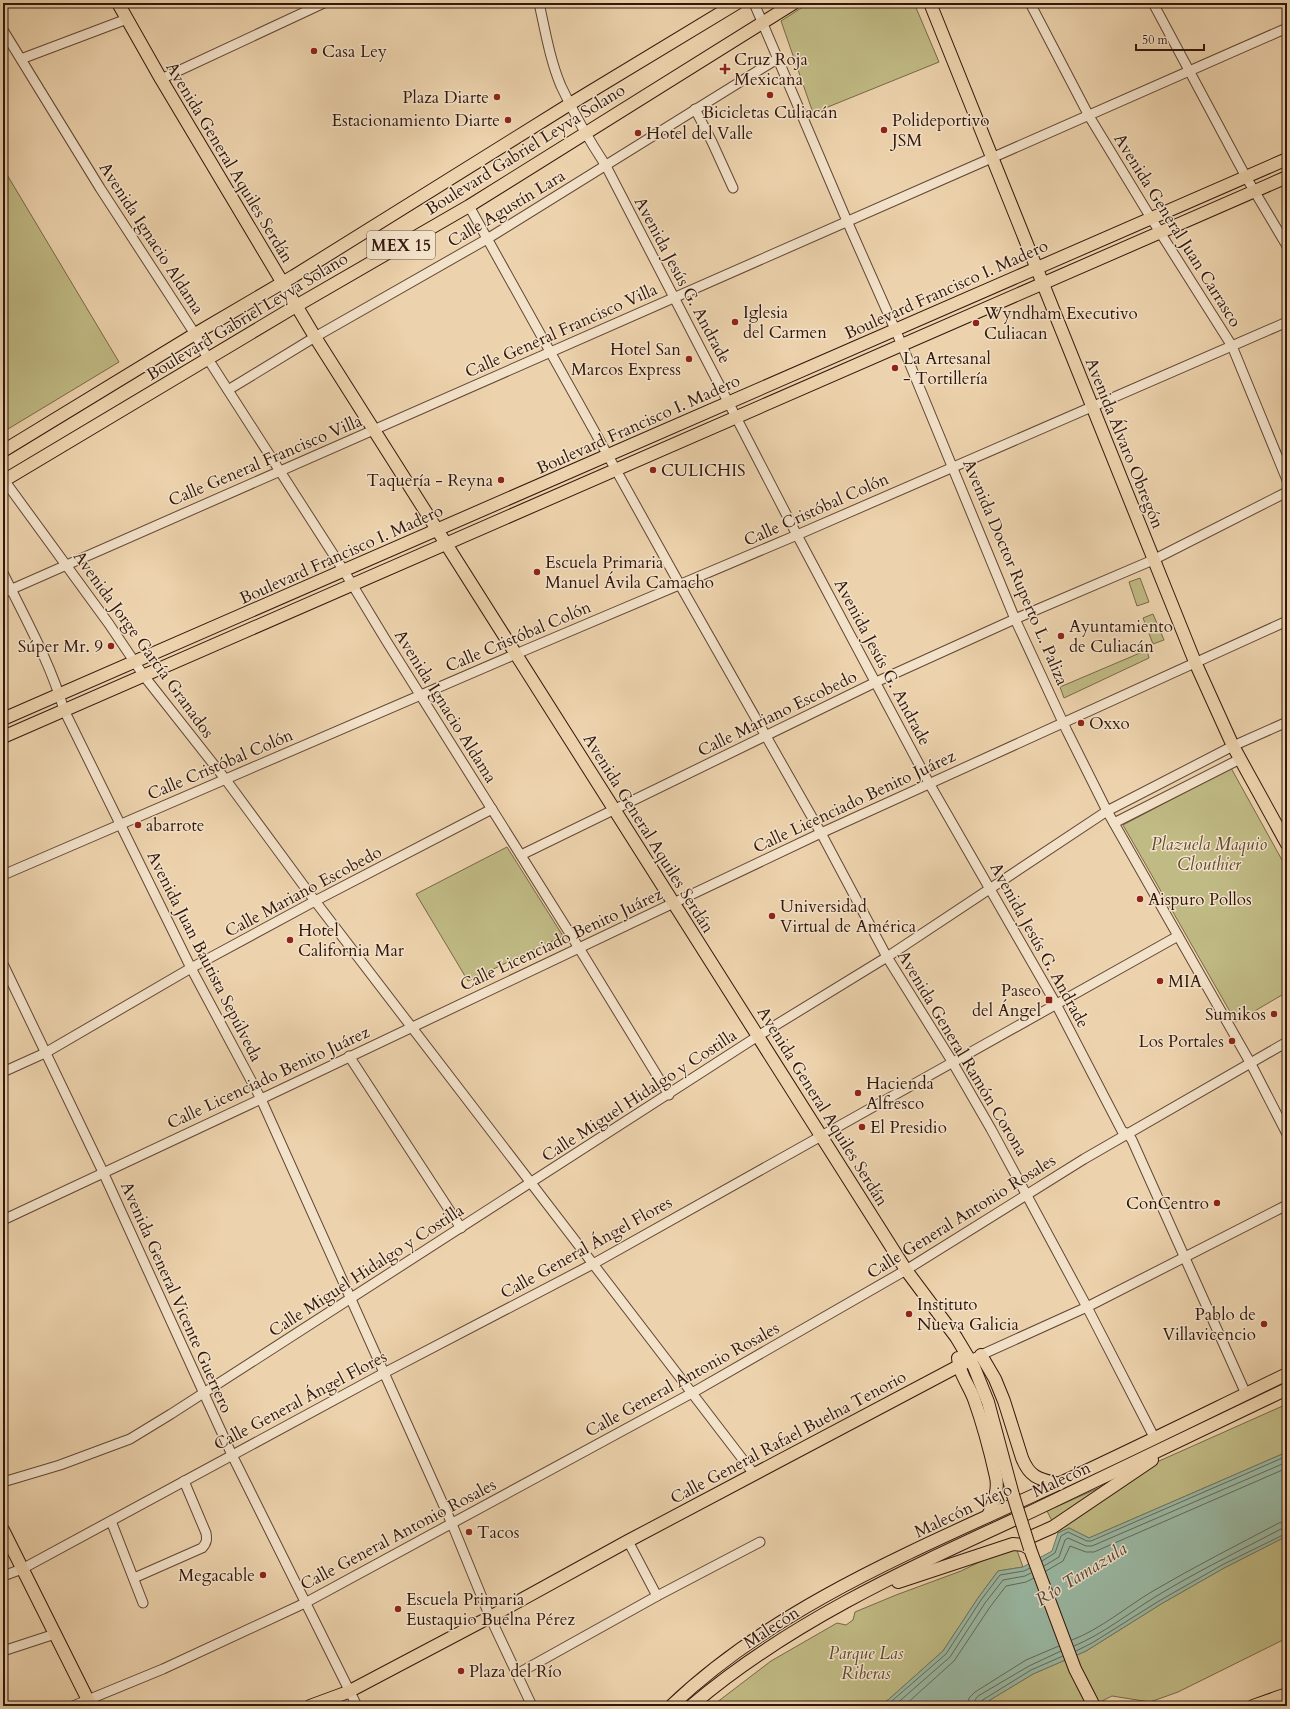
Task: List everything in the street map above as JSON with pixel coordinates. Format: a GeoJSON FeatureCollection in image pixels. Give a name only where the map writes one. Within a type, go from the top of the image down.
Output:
{"type":"FeatureCollection","features":[{"type":"Feature","properties":{"kind":"main road","name":"Boulevard Gabriel Leyva Solano"},"geometry":{"type":"LineString","coordinates":[[3,451],[282,283],[570,104],[738,3]]}},
{"type":"Feature","properties":{"kind":"main road","name":"Boulevard Gabriel Leyva Solano"},"geometry":{"type":"LineString","coordinates":[[4,480],[296,306],[469,206],[794,3]]}},
{"type":"Feature","properties":{"kind":"main road","name":"Avenida Álvaro Obregón"},"geometry":{"type":"LineString","coordinates":[[930,3],[1195,662],[1233,746],[1287,844]]}},
{"type":"Feature","properties":{"kind":"main road","name":"Avenida General Aquiles Serdán"},"geometry":{"type":"LineString","coordinates":[[122,4],[127,19],[161,80],[315,338],[906,1270],[956,1337],[976,1357],[978,1375],[997,1431],[1013,1495],[1028,1544],[1075,1669],[1094,1706]]}},
{"type":"Feature","properties":{"kind":"main road","name":"Boulevard Francisco I. Madero"},"geometry":{"type":"LineString","coordinates":[[3,719],[1287,159]]}},
{"type":"Feature","properties":{"kind":"main road","name":"Boulevard Francisco I. Madero"},"geometry":{"type":"LineString","coordinates":[[3,737],[1287,177]]}},
{"type":"Feature","properties":{"kind":"main road"},"geometry":{"type":"LineString","coordinates":[[956,1337],[959,1366],[973,1397],[985,1432],[998,1483],[996,1496],[988,1516]]}},
{"type":"Feature","properties":{"kind":"main road"},"geometry":{"type":"LineString","coordinates":[[976,1357],[995,1379],[1002,1394],[1026,1468],[1037,1478],[1059,1484]]}},
{"type":"Feature","properties":{"kind":"main road","name":"Calle General Rafael Buelna Tenorio"},"geometry":{"type":"LineString","coordinates":[[310,1706],[348,1692],[490,1617],[628,1541],[976,1357]]}},
{"type":"Feature","properties":{"kind":"main road","name":"Malecón Viejo"},"geometry":{"type":"LineString","coordinates":[[671,1706],[686,1691],[747,1644],[799,1611],[837,1590],[988,1516],[1059,1484],[1287,1374]]}},
{"type":"Feature","properties":{"kind":"main road","name":"Malecón"},"geometry":{"type":"LineString","coordinates":[[691,1706],[722,1681],[780,1640],[874,1586],[1287,1389]]}},
{"type":"Feature","properties":{"kind":"main road"},"geometry":{"type":"LineString","coordinates":[[874,1586],[900,1582],[1012,1544],[1028,1544],[1177,1442]]}},
{"type":"Feature","properties":{"kind":"main road"},"geometry":{"type":"LineString","coordinates":[[3,1530],[90,1703]]}},
{"type":"Feature","properties":{"kind":"main road"},"geometry":{"type":"LineString","coordinates":[[1253,1706],[1287,1695]]}},
{"type":"Feature","properties":{"kind":"main road"},"geometry":{"type":"LineString","coordinates":[[1273,1706],[1287,1699]]}},
{"type":"Feature","properties":{"kind":"street"},"geometry":{"type":"LineString","coordinates":[[161,80],[324,3]]}},
{"type":"Feature","properties":{"kind":"street","name":"Avenida Jesús G. Andrade"},"geometry":{"type":"LineString","coordinates":[[539,3],[552,58],[561,85],[570,104],[585,133],[606,166],[797,535],[929,783],[1056,1004],[1122,1131],[1128,1134],[1162,1206],[1246,1394]]}},
{"type":"Feature","properties":{"kind":"street","name":"Avenida Doctor Ruperto L. Paliza"},"geometry":{"type":"LineString","coordinates":[[754,3],[954,466],[1015,619],[1063,722],[1107,811],[1251,1064],[1287,1134]]}},
{"type":"Feature","properties":{"kind":"street","name":"Avenida General Juan Carrasco"},"geometry":{"type":"LineString","coordinates":[[1030,3],[1089,116],[1150,218],[1232,346],[1287,480]]}},
{"type":"Feature","properties":{"kind":"street"},"geometry":{"type":"LineString","coordinates":[[1153,3],[1246,177],[1287,246]]}},
{"type":"Feature","properties":{"kind":"street"},"geometry":{"type":"LineString","coordinates":[[21,59],[127,19]]}},
{"type":"Feature","properties":{"kind":"street","name":"Calle General Francisco Villa"},"geometry":{"type":"LineString","coordinates":[[7,591],[374,431],[674,296],[992,159],[1287,28]]}},
{"type":"Feature","properties":{"kind":"street","name":"Avenida Ignacio Aldama"},"geometry":{"type":"LineString","coordinates":[[3,30],[100,188],[195,334],[208,359],[353,585],[669,1095]]}},
{"type":"Feature","properties":{"kind":"street","name":"Calle Agustín Lara"},"geometry":{"type":"LineString","coordinates":[[228,390],[487,239],[777,59]]}},
{"type":"Feature","properties":{"kind":"street"},"geometry":{"type":"LineString","coordinates":[[695,109],[733,188]]}},
{"type":"Feature","properties":{"kind":"street","name":"Avenida General Ramón Corona"},"geometry":{"type":"LineString","coordinates":[[469,206],[680,585],[821,833],[887,957],[953,1062],[1027,1194],[1154,1437]]}},
{"type":"Feature","properties":{"kind":"street","name":"Calle Cristóbal Colón"},"geometry":{"type":"LineString","coordinates":[[3,875],[1092,408],[1287,322]]}},
{"type":"Feature","properties":{"kind":"street","name":"Avenida Jorge García Granados"},"geometry":{"type":"LineString","coordinates":[[4,480],[144,676],[226,780],[315,901],[754,1474]]}},
{"type":"Feature","properties":{"kind":"street","name":"Calle Mariano Escobedo"},"geometry":{"type":"LineString","coordinates":[[521,854],[876,682],[1015,619],[1153,560],[1287,492]]}},
{"type":"Feature","properties":{"kind":"street","name":"Avenida Juan Bautista Sepúlveda"},"geometry":{"type":"LineString","coordinates":[[3,573],[7,591],[44,657],[60,695],[64,710],[191,968],[261,1099],[452,1524],[490,1617],[532,1706]]}},
{"type":"Feature","properties":{"kind":"street","name":"Calle Licenciado Benito Juárez"},"geometry":{"type":"LineString","coordinates":[[3,1220],[821,833],[1287,621]]}},
{"type":"Feature","properties":{"kind":"street","name":"Calle Miguel Hidalgo y Costilla"},"geometry":{"type":"LineString","coordinates":[[3,1482],[60,1465],[130,1439],[203,1394],[669,1095],[758,1036],[887,957],[1107,811],[1233,746],[1287,722]]}},
{"type":"Feature","properties":{"kind":"street"},"geometry":{"type":"LineString","coordinates":[[1114,823],[1240,759]]}},
{"type":"Feature","properties":{"kind":"street","name":"Calle Mariano Escobedo"},"geometry":{"type":"LineString","coordinates":[[3,1072],[46,1053],[191,968],[315,901],[492,809]]}},
{"type":"Feature","properties":{"kind":"street","name":"Calle General Ángel Flores"},"geometry":{"type":"LineString","coordinates":[[3,1576],[22,1569],[384,1373],[593,1264],[1178,936]]}},
{"type":"Feature","properties":{"kind":"street","name":"Avenida General Vicente Guerrero"},"geometry":{"type":"LineString","coordinates":[[3,964],[103,1172],[232,1456],[348,1692],[357,1706]]}},
{"type":"Feature","properties":{"kind":"street","name":"Calle General Antonio Rosales"},"geometry":{"type":"LineString","coordinates":[[73,1706],[90,1703],[304,1603],[692,1393],[906,1270],[1027,1194],[1287,1042]]}},
{"type":"Feature","properties":{"kind":"street"},"geometry":{"type":"LineString","coordinates":[[349,1056],[461,1228]]}},
{"type":"Feature","properties":{"kind":"street","name":"Calle General Rafael Buelna Tenorio"},"geometry":{"type":"LineString","coordinates":[[976,1357],[1087,1307],[1287,1205]]}},
{"type":"Feature","properties":{"kind":"street"},"geometry":{"type":"LineString","coordinates":[[134,1578],[202,1548],[205,1545],[207,1537],[206,1533],[184,1481]]}},
{"type":"Feature","properties":{"kind":"street"},"geometry":{"type":"LineString","coordinates":[[111,1521],[144,1603]]}},
{"type":"Feature","properties":{"kind":"street"},"geometry":{"type":"LineString","coordinates":[[628,1541],[657,1596]]}},
{"type":"Feature","properties":{"kind":"street"},"geometry":{"type":"LineString","coordinates":[[517,1674],[657,1596],[760,1542]]}},
{"type":"Feature","properties":{"kind":"street"},"geometry":{"type":"LineString","coordinates":[[3,1651],[55,1634]]}},
{"type":"Feature","properties":{"kind":"green space"},"geometry":{"type":"Polygon","coordinates":[[[809,3],[914,3],[939,62],[813,113],[781,21],[809,3]]]}},
{"type":"Feature","properties":{"kind":"green space"},"geometry":{"type":"Polygon","coordinates":[[[3,168],[119,362],[3,432],[3,168]]]}},
{"type":"Feature","properties":{"kind":"green space"},"geometry":{"type":"Polygon","coordinates":[[[1140,578],[1149,602],[1137,606],[1129,582],[1140,578]]]}},
{"type":"Feature","properties":{"kind":"green space"},"geometry":{"type":"Polygon","coordinates":[[[1153,614],[1164,640],[1153,644],[1143,618],[1153,614]]]}},
{"type":"Feature","properties":{"kind":"green space"},"geometry":{"type":"Polygon","coordinates":[[[1147,650],[1149,658],[1064,698],[1060,687],[1147,650]]]}},
{"type":"Feature","properties":{"kind":"green space","name":"Plazuela Maquio Clouthier"},"geometry":{"type":"Polygon","coordinates":[[[1231,768],[1287,869],[1287,992],[1236,1022],[1123,825],[1231,768]]]}},
{"type":"Feature","properties":{"kind":"green space"},"geometry":{"type":"Polygon","coordinates":[[[507,847],[563,936],[468,981],[416,894],[507,847]]]}},
{"type":"Feature","properties":{"kind":"green space"},"geometry":{"type":"Polygon","coordinates":[[[1287,1404],[1287,1452],[1089,1538],[1069,1528],[1058,1533],[1047,1511],[1287,1404]]]}},
{"type":"Feature","properties":{"kind":"green space"},"geometry":{"type":"Polygon","coordinates":[[[1287,1536],[1287,1638],[1178,1692],[1150,1702],[1112,1696],[1092,1706],[980,1706],[1033,1674],[1086,1651],[1161,1604],[1224,1568],[1287,1536]]]}},
{"type":"Feature","properties":{"kind":"green space","name":"Parque Las Riberas"},"geometry":{"type":"Polygon","coordinates":[[[1015,1545],[1023,1567],[998,1571],[943,1651],[888,1700],[878,1706],[712,1706],[771,1661],[837,1623],[846,1625],[853,1620],[855,1612],[961,1571],[1015,1545]]]}},
{"type":"Feature","properties":{"kind":"water","name":"Río Tamazula"},"geometry":{"type":"Polygon","coordinates":[[[1287,1452],[1287,1536],[1224,1568],[1161,1604],[1086,1651],[1033,1674],[980,1706],[878,1706],[888,1700],[943,1651],[998,1571],[1023,1567],[1052,1551],[1058,1533],[1069,1528],[1089,1538],[1287,1452]]]}},
{"type":"Feature","properties":{"kind":"place","name":"Casa Ley"},"geometry":{"type":"Point","coordinates":[314,51]}},
{"type":"Feature","properties":{"kind":"place","name":"Cruz Roja Mexicana"},"geometry":{"type":"Point","coordinates":[725,69]}},
{"type":"Feature","properties":{"kind":"place","name":"Bicicletas Culiacán"},"geometry":{"type":"Point","coordinates":[770,95]}},
{"type":"Feature","properties":{"kind":"place","name":"Plaza Diarte"},"geometry":{"type":"Point","coordinates":[497,97]}},
{"type":"Feature","properties":{"kind":"place","name":"Estacionamiento Diarte"},"geometry":{"type":"Point","coordinates":[508,120]}},
{"type":"Feature","properties":{"kind":"place","name":"Polideportivo JSM"},"geometry":{"type":"Point","coordinates":[884,130]}},
{"type":"Feature","properties":{"kind":"place","name":"Hotel del Valle"},"geometry":{"type":"Point","coordinates":[638,133]}},
{"type":"Feature","properties":{"kind":"place","name":"Iglesia del Carmen"},"geometry":{"type":"Point","coordinates":[735,322]}},
{"type":"Feature","properties":{"kind":"place","name":"Wyndham Executivo Culiacan"},"geometry":{"type":"Point","coordinates":[976,323]}},
{"type":"Feature","properties":{"kind":"place","name":"Hotel San Marcos Express"},"geometry":{"type":"Point","coordinates":[689,359]}},
{"type":"Feature","properties":{"kind":"place","name":"La Artesanal - Tortillería"},"geometry":{"type":"Point","coordinates":[895,368]}},
{"type":"Feature","properties":{"kind":"place","name":"CULICHIS"},"geometry":{"type":"Point","coordinates":[653,470]}},
{"type":"Feature","properties":{"kind":"place","name":"Taquería - Reyna"},"geometry":{"type":"Point","coordinates":[501,480]}},
{"type":"Feature","properties":{"kind":"place","name":"Escuela Primaria Manuel Ávila Camacho"},"geometry":{"type":"Point","coordinates":[537,572]}},
{"type":"Feature","properties":{"kind":"place","name":"Ayuntamiento de Culiacán"},"geometry":{"type":"Point","coordinates":[1061,636]}},
{"type":"Feature","properties":{"kind":"place","name":"Súper Mr. 9"},"geometry":{"type":"Point","coordinates":[111,646]}},
{"type":"Feature","properties":{"kind":"place","name":"Oxxo"},"geometry":{"type":"Point","coordinates":[1081,723]}},
{"type":"Feature","properties":{"kind":"place","name":"abarrote"},"geometry":{"type":"Point","coordinates":[138,825]}},
{"type":"Feature","properties":{"kind":"place","name":"Aispuro Pollos"},"geometry":{"type":"Point","coordinates":[1140,899]}},
{"type":"Feature","properties":{"kind":"place","name":"Universidad Virtual de América"},"geometry":{"type":"Point","coordinates":[772,916]}},
{"type":"Feature","properties":{"kind":"place","name":"Hotel California Mar"},"geometry":{"type":"Point","coordinates":[290,940]}},
{"type":"Feature","properties":{"kind":"place","name":"MIA"},"geometry":{"type":"Point","coordinates":[1160,981]}},
{"type":"Feature","properties":{"kind":"place","name":"Paseo del Ángel"},"geometry":{"type":"Point","coordinates":[1049,1000]}},
{"type":"Feature","properties":{"kind":"place","name":"Sumikos"},"geometry":{"type":"Point","coordinates":[1274,1014]}},
{"type":"Feature","properties":{"kind":"place","name":"Los Portales"},"geometry":{"type":"Point","coordinates":[1232,1041]}},
{"type":"Feature","properties":{"kind":"place","name":"Hacienda Alfresco"},"geometry":{"type":"Point","coordinates":[858,1093]}},
{"type":"Feature","properties":{"kind":"place","name":"El Presidio"},"geometry":{"type":"Point","coordinates":[862,1127]}},
{"type":"Feature","properties":{"kind":"place","name":"ConCentro"},"geometry":{"type":"Point","coordinates":[1217,1203]}},
{"type":"Feature","properties":{"kind":"place","name":"Instituto Nueva Galicia"},"geometry":{"type":"Point","coordinates":[909,1314]}},
{"type":"Feature","properties":{"kind":"place","name":"Pablo de Villavicencio"},"geometry":{"type":"Point","coordinates":[1264,1324]}},
{"type":"Feature","properties":{"kind":"place","name":"Tacos"},"geometry":{"type":"Point","coordinates":[469,1532]}},
{"type":"Feature","properties":{"kind":"place","name":"Megacable"},"geometry":{"type":"Point","coordinates":[263,1575]}},
{"type":"Feature","properties":{"kind":"place","name":"Escuela Primaria Eustaquio Buelna Pérez"},"geometry":{"type":"Point","coordinates":[398,1609]}},
{"type":"Feature","properties":{"kind":"place","name":"Plaza del Río"},"geometry":{"type":"Point","coordinates":[461,1671]}}]}
